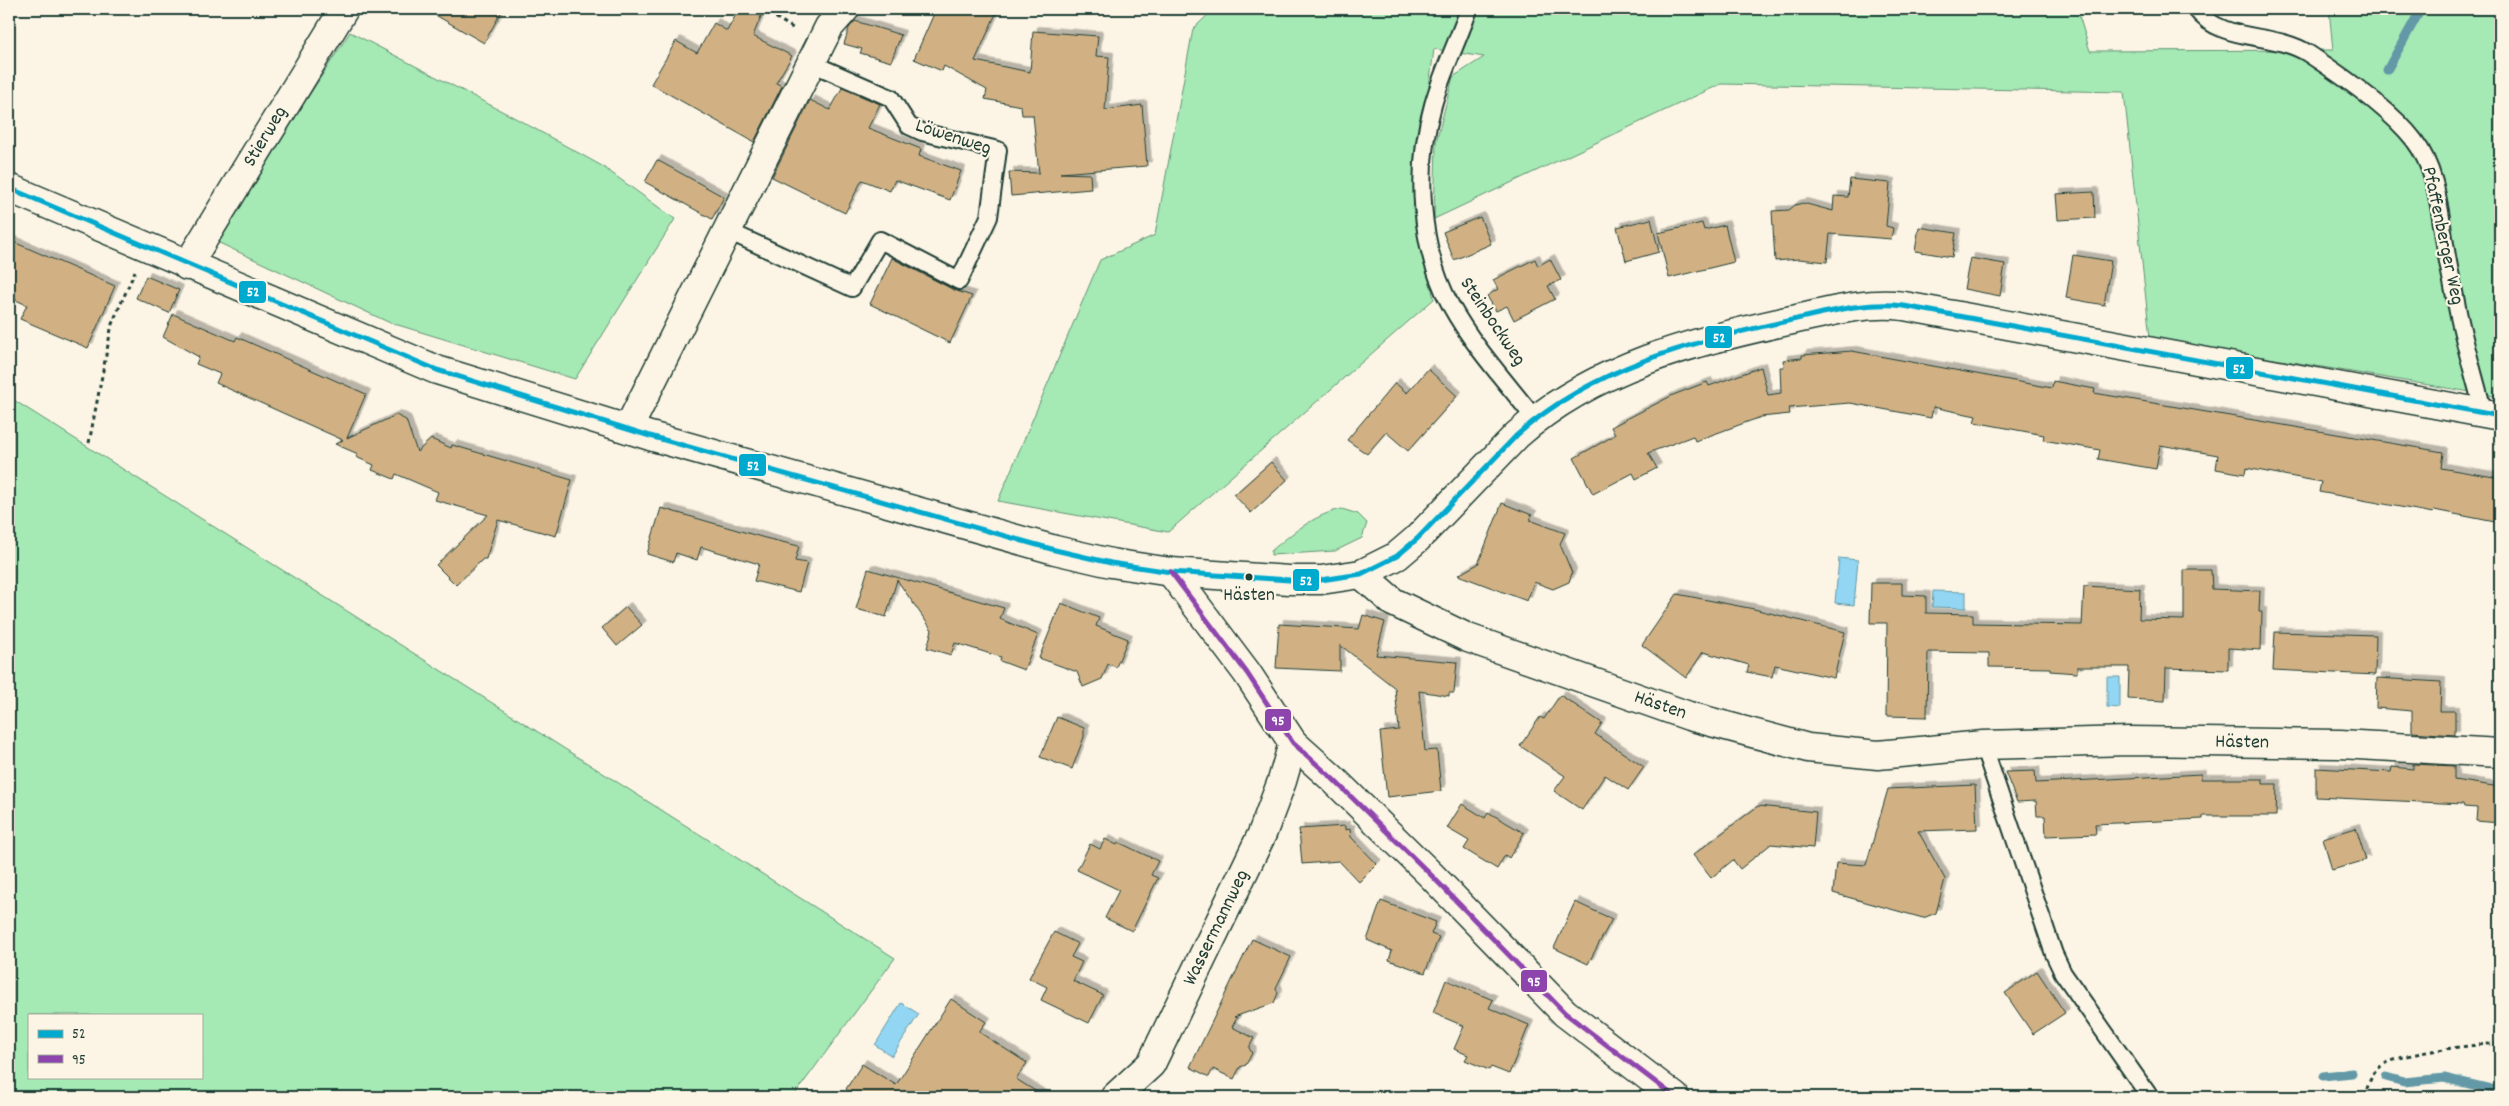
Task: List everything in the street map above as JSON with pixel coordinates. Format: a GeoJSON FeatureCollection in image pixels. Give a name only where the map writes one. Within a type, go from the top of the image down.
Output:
{"type":"FeatureCollection","features":[{"type":"Feature","properties":{"kind":"street","name":"Stierweg"},"geometry":{"type":"LineString","coordinates":[[187,266],[344,9]]}},
{"type":"Feature","properties":{"kind":"street"},"geometry":{"type":"LineString","coordinates":[[628,429],[829,27],[845,9]]}},
{"type":"Feature","properties":{"kind":"street","name":"Pfaffenberger Weg"},"geometry":{"type":"LineString","coordinates":[[9,188],[187,266],[437,370],[628,429],[1055,550],[1111,563],[1171,572],[1297,580],[1321,580],[1361,574],[1397,556],[1417,539],[1535,419],[1586,387],[1661,355],[1736,332],[1854,306],[1884,303],[2492,415]]}},
{"type":"Feature","properties":{"kind":"street"},"geometry":{"type":"LineString","coordinates":[[1171,572],[1247,674],[1293,743],[1332,778],[1431,875],[1565,1013],[1676,1097]]}},
{"type":"Feature","properties":{"kind":"street","name":"Hästen"},"geometry":{"type":"LineString","coordinates":[[1361,574],[1392,602],[1468,638],[1689,716],[1808,748],[1878,755],[1983,745],[2130,741],[2340,744],[2500,753]]}},
{"type":"Feature","properties":{"kind":"street","name":"Wassermannweg"},"geometry":{"type":"LineString","coordinates":[[1115,1097],[1151,1064],[1262,834],[1282,781],[1293,743]]}},
{"type":"Feature","properties":{"kind":"street"},"geometry":{"type":"LineString","coordinates":[[1629,1063],[1642,1097]]}},
{"type":"Feature","properties":{"kind":"lane","name":"Steinbockweg"},"geometry":{"type":"LineString","coordinates":[[1469,9],[1436,95],[1427,132],[1424,159],[1426,222],[1439,281],[1451,306],[1535,419]]}},
{"type":"Feature","properties":{"kind":"lane","name":"Pfaffenberger Weg"},"geometry":{"type":"LineString","coordinates":[[2196,9],[2208,22],[2220,29],[2292,44],[2309,54],[2383,110],[2414,140],[2430,168],[2436,189],[2457,309],[2492,415]]}},
{"type":"Feature","properties":{"kind":"lane","name":"Löwenweg"},"geometry":{"type":"LineString","coordinates":[[728,231],[852,288],[880,240],[959,281],[989,217],[998,150],[922,132],[909,126],[891,98],[816,53]]}},
{"type":"Feature","properties":{"kind":"lane"},"geometry":{"type":"LineString","coordinates":[[1983,745],[2054,954],[2063,973],[2150,1097]]}},
{"type":"Feature","properties":{"kind":"path"},"geometry":{"type":"LineString","coordinates":[[762,9],[816,53]]}},
{"type":"Feature","properties":{"kind":"path"},"geometry":{"type":"LineString","coordinates":[[90,443],[112,324],[145,247]]}},
{"type":"Feature","properties":{"kind":"path"},"geometry":{"type":"LineString","coordinates":[[2365,1097],[2372,1077],[2378,1068],[2388,1062],[2447,1048],[2500,1043]]}},
{"type":"Feature","properties":{"kind":"green space"},"geometry":{"type":"Polygon","coordinates":[[[1214,9],[2077,9],[2090,51],[2333,50],[2329,9],[2500,9],[2500,397],[2150,338],[2124,92],[1721,84],[1434,219],[1436,142],[1453,77],[1484,57],[1434,49],[1413,209],[1434,299],[1168,532],[998,501],[1100,260],[1155,235],[1193,29],[1214,9]]]}},
{"type":"Feature","properties":{"kind":"green space"},"geometry":{"type":"Polygon","coordinates":[[[350,32],[519,120],[602,166],[675,219],[575,379],[388,322],[215,241],[350,32]]]}},
{"type":"Feature","properties":{"kind":"green space"},"geometry":{"type":"Polygon","coordinates":[[[9,397],[895,958],[793,1097],[9,1097],[9,397]]]}},
{"type":"Feature","properties":{"kind":"green space"},"geometry":{"type":"Polygon","coordinates":[[[1342,509],[1358,514],[1367,523],[1362,538],[1335,551],[1271,555],[1271,551],[1313,520],[1342,509]]]}},
{"type":"Feature","properties":{"kind":"water"},"geometry":{"type":"Polygon","coordinates":[[[1839,558],[1858,560],[1854,605],[1835,603],[1839,558]]]}},
{"type":"Feature","properties":{"kind":"water"},"geometry":{"type":"Polygon","coordinates":[[[1933,591],[1966,592],[1966,608],[1932,607],[1933,591]]]}},
{"type":"Feature","properties":{"kind":"water"},"geometry":{"type":"Polygon","coordinates":[[[2107,677],[2120,677],[2120,708],[2107,707],[2107,677]]]}},
{"type":"Feature","properties":{"kind":"water"},"geometry":{"type":"Polygon","coordinates":[[[901,1003],[919,1014],[892,1056],[875,1045],[901,1003]]]}},
{"type":"Feature","properties":{"kind":"building"},"geometry":{"type":"Polygon","coordinates":[[[425,9],[503,9],[484,43],[425,9]]]}},
{"type":"Feature","properties":{"kind":"building"},"geometry":{"type":"Polygon","coordinates":[[[739,9],[764,9],[753,36],[792,56],[776,83],[782,86],[754,142],[651,84],[676,41],[697,53],[714,23],[727,31],[739,9]]]}},
{"type":"Feature","properties":{"kind":"building"},"geometry":{"type":"Polygon","coordinates":[[[936,9],[998,9],[975,61],[1030,72],[1033,31],[1098,36],[1096,56],[1109,57],[1105,110],[1142,105],[1147,166],[1060,173],[1090,174],[1091,189],[1011,196],[1009,172],[1039,173],[1033,115],[1022,115],[1021,106],[985,99],[987,90],[944,66],[942,71],[914,59],[936,9]]]}},
{"type":"Feature","properties":{"kind":"building"},"geometry":{"type":"Polygon","coordinates":[[[855,21],[901,35],[891,62],[860,53],[862,49],[844,44],[849,28],[855,21]]]}},
{"type":"Feature","properties":{"kind":"building"},"geometry":{"type":"Polygon","coordinates":[[[842,88],[880,104],[868,128],[921,149],[919,156],[961,171],[950,200],[895,180],[890,191],[862,180],[845,213],[772,177],[810,100],[830,110],[842,88]]]}},
{"type":"Feature","properties":{"kind":"building"},"geometry":{"type":"Polygon","coordinates":[[[657,160],[724,197],[712,219],[645,182],[657,160]]]}},
{"type":"Feature","properties":{"kind":"building"},"geometry":{"type":"Polygon","coordinates":[[[1850,179],[1890,183],[1886,226],[1893,228],[1891,239],[1830,234],[1827,262],[1799,259],[1775,261],[1772,211],[1789,210],[1795,205],[1803,203],[1833,211],[1834,196],[1848,197],[1850,179]]]}},
{"type":"Feature","properties":{"kind":"building"},"geometry":{"type":"Polygon","coordinates":[[[2094,192],[2095,218],[2058,220],[2056,194],[2094,192]]]}},
{"type":"Feature","properties":{"kind":"building"},"geometry":{"type":"Polygon","coordinates":[[[1480,217],[1491,244],[1454,260],[1443,232],[1480,217]]]}},
{"type":"Feature","properties":{"kind":"building"},"geometry":{"type":"Polygon","coordinates":[[[1651,219],[1659,252],[1626,261],[1617,227],[1651,219]]]}},
{"type":"Feature","properties":{"kind":"building"},"geometry":{"type":"Polygon","coordinates":[[[1702,223],[1704,230],[1725,225],[1734,262],[1669,278],[1658,233],[1702,223]]]}},
{"type":"Feature","properties":{"kind":"building"},"geometry":{"type":"Polygon","coordinates":[[[1919,227],[1956,233],[1952,257],[1915,251],[1919,227]]]}},
{"type":"Feature","properties":{"kind":"building"},"geometry":{"type":"Polygon","coordinates":[[[9,240],[115,286],[88,348],[20,319],[27,305],[9,297],[9,240]]]}},
{"type":"Feature","properties":{"kind":"building"},"geometry":{"type":"Polygon","coordinates":[[[2073,255],[2111,261],[2104,305],[2066,298],[2073,255]]]}},
{"type":"Feature","properties":{"kind":"building"},"geometry":{"type":"Polygon","coordinates":[[[892,258],[954,290],[972,296],[950,343],[870,304],[892,258]]]}},
{"type":"Feature","properties":{"kind":"building"},"geometry":{"type":"Polygon","coordinates":[[[1970,258],[2005,264],[2000,296],[1964,289],[1970,258]]]}},
{"type":"Feature","properties":{"kind":"building"},"geometry":{"type":"Polygon","coordinates":[[[1535,259],[1538,266],[1550,259],[1561,280],[1548,286],[1555,299],[1514,320],[1507,306],[1496,311],[1487,296],[1498,289],[1493,280],[1535,259]]]}},
{"type":"Feature","properties":{"kind":"building"},"geometry":{"type":"Polygon","coordinates":[[[146,276],[179,290],[169,313],[136,298],[146,276]]]}},
{"type":"Feature","properties":{"kind":"building"},"geometry":{"type":"Polygon","coordinates":[[[173,314],[235,341],[237,337],[366,394],[347,438],[396,415],[406,420],[417,452],[431,439],[451,448],[452,445],[572,480],[556,536],[498,520],[486,559],[483,559],[456,585],[436,565],[488,515],[435,500],[438,492],[396,474],[394,479],[372,470],[374,465],[356,457],[358,454],[335,444],[343,440],[216,383],[220,374],[196,364],[199,357],[163,337],[173,314]]]}},
{"type":"Feature","properties":{"kind":"building"},"geometry":{"type":"Polygon","coordinates":[[[1852,351],[2052,388],[2053,381],[2095,389],[2094,393],[2443,452],[2441,468],[2500,478],[2500,523],[2434,510],[2433,513],[2319,492],[2321,482],[2246,468],[2245,474],[2216,469],[2218,455],[2160,445],[2156,469],[2098,459],[2100,450],[2043,440],[2044,435],[1974,422],[1976,416],[1933,407],[1931,418],[1850,403],[1789,408],[1790,414],[1761,417],[1695,441],[1693,436],[1648,453],[1657,468],[1636,479],[1633,473],[1593,494],[1574,458],[1615,435],[1611,427],[1673,395],[1707,382],[1709,386],[1761,367],[1768,395],[1781,393],[1780,367],[1784,367],[1783,360],[1802,358],[1802,355],[1852,351]]]}},
{"type":"Feature","properties":{"kind":"building"},"geometry":{"type":"Polygon","coordinates":[[[1428,369],[1457,396],[1408,451],[1386,432],[1367,454],[1347,440],[1395,383],[1407,393],[1428,369]]]}},
{"type":"Feature","properties":{"kind":"building"},"geometry":{"type":"Polygon","coordinates":[[[1271,462],[1287,480],[1251,513],[1234,495],[1271,462]]]}},
{"type":"Feature","properties":{"kind":"building"},"geometry":{"type":"Polygon","coordinates":[[[1502,503],[1532,515],[1530,520],[1565,533],[1560,544],[1572,573],[1569,582],[1553,589],[1534,582],[1527,601],[1458,575],[1478,564],[1502,503]]]}},
{"type":"Feature","properties":{"kind":"building"},"geometry":{"type":"Polygon","coordinates":[[[661,508],[799,546],[795,561],[807,563],[799,592],[754,581],[759,564],[701,547],[697,560],[676,553],[673,562],[647,554],[661,508]]]}},
{"type":"Feature","properties":{"kind":"building"},"geometry":{"type":"Polygon","coordinates":[[[868,569],[1004,608],[1000,619],[1038,635],[1024,670],[1000,661],[1001,657],[955,643],[951,655],[927,648],[932,630],[897,580],[886,617],[856,609],[868,569]]]}},
{"type":"Feature","properties":{"kind":"building"},"geometry":{"type":"Polygon","coordinates":[[[2184,570],[2211,570],[2212,589],[2260,591],[2259,612],[2262,612],[2261,650],[2228,648],[2228,670],[2166,668],[2165,701],[2128,699],[2129,667],[2077,667],[2077,673],[2050,671],[2050,668],[1989,667],[1989,653],[1928,652],[1927,717],[1886,716],[1887,623],[1870,623],[1871,583],[1902,583],[1902,595],[1926,596],[1926,613],[1973,614],[1973,623],[2082,625],[2084,586],[2140,589],[2139,619],[2184,620],[2184,570]]]}},
{"type":"Feature","properties":{"kind":"building"},"geometry":{"type":"Polygon","coordinates":[[[1677,594],[1754,609],[1845,632],[1834,678],[1775,665],[1772,677],[1747,672],[1749,665],[1703,652],[1686,678],[1642,645],[1677,594]]]}},
{"type":"Feature","properties":{"kind":"building"},"geometry":{"type":"Polygon","coordinates":[[[1061,603],[1099,618],[1096,626],[1128,639],[1116,667],[1108,664],[1102,679],[1083,687],[1077,672],[1039,658],[1061,603]]]}},
{"type":"Feature","properties":{"kind":"building"},"geometry":{"type":"Polygon","coordinates":[[[626,607],[642,625],[617,646],[602,628],[626,607]]]}},
{"type":"Feature","properties":{"kind":"building"},"geometry":{"type":"Polygon","coordinates":[[[1363,615],[1385,622],[1376,655],[1457,662],[1454,693],[1449,693],[1449,696],[1419,691],[1425,751],[1437,750],[1441,791],[1387,797],[1380,732],[1399,730],[1395,688],[1340,645],[1340,671],[1276,668],[1279,624],[1359,629],[1363,615]]]}},
{"type":"Feature","properties":{"kind":"building"},"geometry":{"type":"Polygon","coordinates":[[[2275,632],[2376,635],[2375,675],[2273,670],[2275,632]]]}},
{"type":"Feature","properties":{"kind":"building"},"geometry":{"type":"Polygon","coordinates":[[[2377,678],[2441,682],[2440,711],[2455,711],[2455,735],[2412,732],[2412,711],[2376,708],[2377,678]]]}},
{"type":"Feature","properties":{"kind":"building"},"geometry":{"type":"Polygon","coordinates":[[[1560,695],[1602,723],[1595,734],[1644,767],[1628,790],[1605,775],[1582,810],[1554,791],[1565,776],[1520,746],[1540,717],[1544,719],[1560,695]]]}},
{"type":"Feature","properties":{"kind":"building"},"geometry":{"type":"Polygon","coordinates":[[[1057,717],[1084,728],[1084,737],[1072,769],[1040,757],[1057,717]]]}},
{"type":"Feature","properties":{"kind":"building"},"geometry":{"type":"Polygon","coordinates":[[[2413,764],[2454,766],[2454,780],[2500,787],[2500,823],[2476,821],[2477,808],[2464,807],[2463,804],[2316,797],[2316,768],[2391,772],[2392,767],[2413,769],[2413,764]]]}},
{"type":"Feature","properties":{"kind":"building"},"geometry":{"type":"Polygon","coordinates":[[[2035,771],[2036,783],[2201,774],[2201,779],[2263,779],[2263,784],[2277,784],[2276,816],[2203,816],[2203,819],[2095,824],[2096,834],[2046,836],[2045,816],[2037,816],[2036,801],[2017,802],[2005,772],[2035,771]]]}},
{"type":"Feature","properties":{"kind":"building"},"geometry":{"type":"Polygon","coordinates":[[[1975,785],[1977,829],[1918,831],[1945,879],[1936,913],[1923,918],[1833,893],[1836,863],[1866,865],[1888,789],[1975,785]]]}},
{"type":"Feature","properties":{"kind":"building"},"geometry":{"type":"Polygon","coordinates":[[[1462,804],[1485,818],[1488,812],[1524,833],[1509,858],[1505,855],[1497,869],[1464,849],[1469,841],[1447,828],[1462,804]]]}},
{"type":"Feature","properties":{"kind":"building"},"geometry":{"type":"Polygon","coordinates":[[[1758,806],[1816,812],[1813,848],[1771,844],[1740,869],[1733,860],[1711,878],[1693,855],[1758,806]]]}},
{"type":"Feature","properties":{"kind":"building"},"geometry":{"type":"Polygon","coordinates":[[[1345,826],[1345,830],[1350,829],[1351,837],[1377,864],[1359,882],[1339,861],[1302,864],[1299,829],[1345,826]]]}},
{"type":"Feature","properties":{"kind":"building"},"geometry":{"type":"Polygon","coordinates":[[[2356,828],[2366,860],[2332,870],[2323,838],[2356,828]]]}},
{"type":"Feature","properties":{"kind":"building"},"geometry":{"type":"Polygon","coordinates":[[[1105,839],[1117,845],[1118,842],[1158,861],[1151,875],[1158,878],[1132,931],[1105,918],[1119,890],[1077,870],[1090,844],[1100,849],[1105,839]]]}},
{"type":"Feature","properties":{"kind":"building"},"geometry":{"type":"Polygon","coordinates":[[[1381,901],[1436,922],[1431,934],[1439,937],[1425,973],[1389,960],[1392,951],[1367,940],[1381,901]]]}},
{"type":"Feature","properties":{"kind":"building"},"geometry":{"type":"Polygon","coordinates":[[[1575,902],[1612,919],[1588,964],[1554,948],[1575,902]]]}},
{"type":"Feature","properties":{"kind":"building"},"geometry":{"type":"Polygon","coordinates":[[[1054,932],[1078,944],[1071,957],[1082,962],[1073,981],[1103,995],[1089,1023],[1041,1000],[1047,987],[1029,978],[1054,932]]]}},
{"type":"Feature","properties":{"kind":"building"},"geometry":{"type":"Polygon","coordinates":[[[1252,939],[1291,957],[1276,988],[1278,993],[1274,1003],[1234,1017],[1237,1018],[1232,1027],[1254,1038],[1249,1048],[1252,1053],[1246,1065],[1240,1067],[1234,1079],[1213,1069],[1209,1077],[1190,1067],[1252,939]]]}},
{"type":"Feature","properties":{"kind":"building"},"geometry":{"type":"Polygon","coordinates":[[[2037,971],[2065,1013],[2033,1034],[2005,993],[2037,971]]]}},
{"type":"Feature","properties":{"kind":"building"},"geometry":{"type":"Polygon","coordinates":[[[1446,980],[1493,1000],[1489,1008],[1529,1025],[1509,1074],[1491,1067],[1489,1070],[1465,1060],[1468,1055],[1454,1049],[1464,1026],[1433,1013],[1446,980]]]}},
{"type":"Feature","properties":{"kind":"building"},"geometry":{"type":"Polygon","coordinates":[[[951,999],[986,1022],[979,1032],[1027,1063],[1016,1079],[1045,1097],[859,1097],[846,1089],[862,1064],[896,1085],[951,999]]]}},
{"type":"Feature","properties":{"kind":"waterway"},"geometry":{"type":"LineString","coordinates":[[2387,70],[2421,9]]}},
{"type":"Feature","properties":{"kind":"waterway"},"geometry":{"type":"LineString","coordinates":[[2323,1076],[2352,1073]]}},
{"type":"Feature","properties":{"kind":"waterway"},"geometry":{"type":"LineString","coordinates":[[2386,1077],[2404,1082],[2444,1078],[2491,1089],[2500,1097]]}},
{"type":"Feature","properties":{"kind":"transit line","name":"52"},"geometry":{"type":"LineString","coordinates":[[9,188],[437,370],[650,436],[1055,550],[1111,563],[1171,572],[1289,580],[1321,580],[1361,574],[1397,556],[1417,539],[1517,435],[1547,411],[1578,391],[1646,360],[1718,337],[1862,306],[1904,306],[2500,416]]}},
{"type":"Feature","properties":{"kind":"transit line","name":"95"},"geometry":{"type":"LineString","coordinates":[[1171,572],[1247,673],[1293,743],[1332,778],[1431,875],[1565,1013],[1675,1097]]}},
{"type":"Feature","properties":{"kind":"place","name":"Hästen"},"geometry":{"type":"Point","coordinates":[1249,577]}}]}
